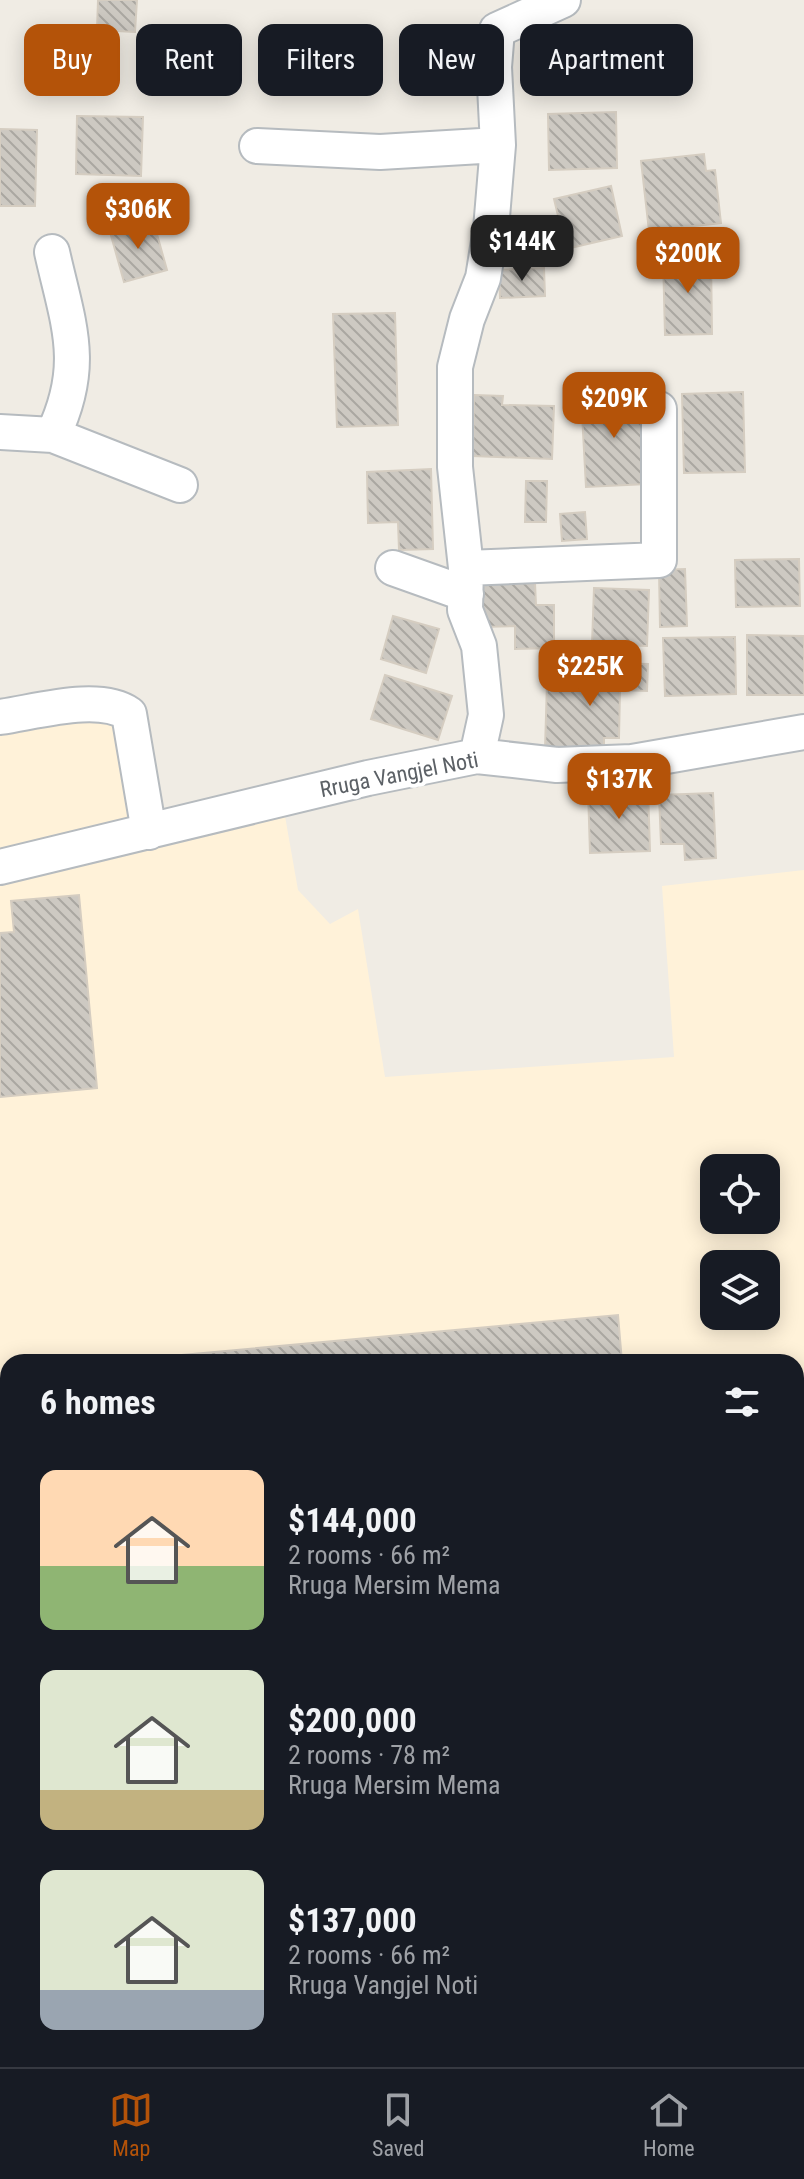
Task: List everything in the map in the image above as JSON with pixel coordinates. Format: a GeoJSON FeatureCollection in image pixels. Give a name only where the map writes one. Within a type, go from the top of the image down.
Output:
{"type":"FeatureCollection","features":[{"type":"Feature","properties":{"kind":"street"},"geometry":{"type":"LineString","coordinates":[[477,756],[486,715],[479,646],[465,610],[466,581],[455,467],[455,367],[467,319],[483,278],[491,229],[498,145],[494,67],[497,30],[542,4]]}},
{"type":"Feature","properties":{"kind":"street"},"geometry":{"type":"LineString","coordinates":[[257,146],[380,152],[498,145]]}},
{"type":"Feature","properties":{"kind":"street"},"geometry":{"type":"LineString","coordinates":[[52,252],[74,350],[67,405],[53,435]]}},
{"type":"Feature","properties":{"kind":"street"},"geometry":{"type":"LineString","coordinates":[[393,568],[466,581],[659,560],[659,409]]}},
{"type":"Feature","properties":{"kind":"street"},"geometry":{"type":"LineString","coordinates":[[0,432],[53,435],[180,485]]}},
{"type":"Feature","properties":{"kind":"street"},"geometry":{"type":"LineString","coordinates":[[0,717],[91,704],[115,704],[129,714],[149,832]]}},
{"type":"Feature","properties":{"kind":"street","name":"Rruga Vangjel Noti"},"geometry":{"type":"LineString","coordinates":[[0,867],[368,778],[477,756],[557,765],[632,762],[804,732]]}},
{"type":"Feature","properties":{"kind":"shaded area"},"geometry":{"type":"Polygon","coordinates":[[[115,704],[149,832],[282,799],[298,890],[330,924],[358,909],[385,1077],[674,1057],[662,886],[804,870],[804,1354],[0,1354],[0,717],[115,704]]]}},
{"type":"Feature","properties":{"kind":"building"},"geometry":{"type":"Polygon","coordinates":[[[98,0],[137,0],[135,32],[120,31],[120,24],[97,24],[98,0]]]}},
{"type":"Feature","properties":{"kind":"building"},"geometry":{"type":"Polygon","coordinates":[[[616,112],[617,168],[549,170],[548,114],[616,112]]]}},
{"type":"Feature","properties":{"kind":"building"},"geometry":{"type":"Polygon","coordinates":[[[77,116],[143,117],[141,176],[76,174],[77,116]]]}},
{"type":"Feature","properties":{"kind":"building"},"geometry":{"type":"Polygon","coordinates":[[[0,129],[37,130],[35,206],[0,206],[0,129]]]}},
{"type":"Feature","properties":{"kind":"building"},"geometry":{"type":"Polygon","coordinates":[[[704,154],[706,171],[715,170],[721,223],[649,231],[641,161],[704,154]]]}},
{"type":"Feature","properties":{"kind":"building"},"geometry":{"type":"Polygon","coordinates":[[[611,186],[622,236],[566,249],[554,199],[611,186]]]}},
{"type":"Feature","properties":{"kind":"building"},"geometry":{"type":"Polygon","coordinates":[[[153,220],[167,270],[124,282],[110,232],[153,220]]]}},
{"type":"Feature","properties":{"kind":"building"},"geometry":{"type":"Polygon","coordinates":[[[711,256],[712,334],[665,335],[663,257],[711,256]]]}},
{"type":"Feature","properties":{"kind":"building"},"geometry":{"type":"Polygon","coordinates":[[[544,268],[545,296],[500,298],[499,270],[544,268]]]}},
{"type":"Feature","properties":{"kind":"building"},"geometry":{"type":"Polygon","coordinates":[[[395,313],[398,425],[337,427],[333,314],[395,313]]]}},
{"type":"Feature","properties":{"kind":"building"},"geometry":{"type":"Polygon","coordinates":[[[743,392],[745,472],[684,473],[682,394],[743,392]]]}},
{"type":"Feature","properties":{"kind":"building"},"geometry":{"type":"Polygon","coordinates":[[[643,393],[647,484],[586,487],[581,396],[643,393]]]}},
{"type":"Feature","properties":{"kind":"building"},"geometry":{"type":"Polygon","coordinates":[[[474,395],[503,396],[502,405],[554,406],[552,459],[473,456],[474,395]]]}},
{"type":"Feature","properties":{"kind":"building"},"geometry":{"type":"Polygon","coordinates":[[[431,469],[433,549],[399,550],[398,522],[368,523],[367,472],[431,469]]]}},
{"type":"Feature","properties":{"kind":"building"},"geometry":{"type":"Polygon","coordinates":[[[526,481],[547,481],[546,522],[525,522],[526,481]]]}},
{"type":"Feature","properties":{"kind":"building"},"geometry":{"type":"Polygon","coordinates":[[[585,512],[587,539],[562,541],[560,514],[585,512]]]}},
{"type":"Feature","properties":{"kind":"building"},"geometry":{"type":"Polygon","coordinates":[[[799,559],[800,606],[736,607],[735,560],[799,559]]]}},
{"type":"Feature","properties":{"kind":"building"},"geometry":{"type":"Polygon","coordinates":[[[685,569],[687,626],[660,627],[659,570],[685,569]]]}},
{"type":"Feature","properties":{"kind":"building"},"geometry":{"type":"Polygon","coordinates":[[[535,583],[536,605],[554,605],[554,648],[515,649],[515,626],[481,627],[480,584],[535,583]]]}},
{"type":"Feature","properties":{"kind":"building"},"geometry":{"type":"Polygon","coordinates":[[[594,588],[649,590],[647,646],[592,644],[594,588]]]}},
{"type":"Feature","properties":{"kind":"building"},"geometry":{"type":"Polygon","coordinates":[[[393,616],[439,629],[426,673],[381,659],[393,616]]]}},
{"type":"Feature","properties":{"kind":"building"},"geometry":{"type":"Polygon","coordinates":[[[747,635],[804,636],[804,695],[747,695],[747,635]]]}},
{"type":"Feature","properties":{"kind":"building"},"geometry":{"type":"Polygon","coordinates":[[[735,637],[736,694],[665,696],[663,638],[735,637]]]}},
{"type":"Feature","properties":{"kind":"building"},"geometry":{"type":"Polygon","coordinates":[[[602,663],[648,664],[647,691],[620,690],[619,738],[604,738],[604,750],[545,749],[547,682],[601,683],[602,663]]]}},
{"type":"Feature","properties":{"kind":"building"},"geometry":{"type":"Polygon","coordinates":[[[385,675],[452,696],[438,740],[371,719],[385,675]]]}},
{"type":"Feature","properties":{"kind":"building"},"geometry":{"type":"Polygon","coordinates":[[[648,789],[650,851],[590,853],[588,790],[648,789]]]}},
{"type":"Feature","properties":{"kind":"building"},"geometry":{"type":"Polygon","coordinates":[[[713,793],[716,858],[685,860],[684,844],[661,844],[659,795],[713,793]]]}},
{"type":"Feature","properties":{"kind":"building"},"geometry":{"type":"Polygon","coordinates":[[[79,895],[97,1088],[0,1097],[0,933],[14,932],[11,901],[79,895]]]}},
{"type":"Feature","properties":{"kind":"building"},"geometry":{"type":"Polygon","coordinates":[[[618,1315],[621,1354],[193,1354],[618,1315]]]}}]}
